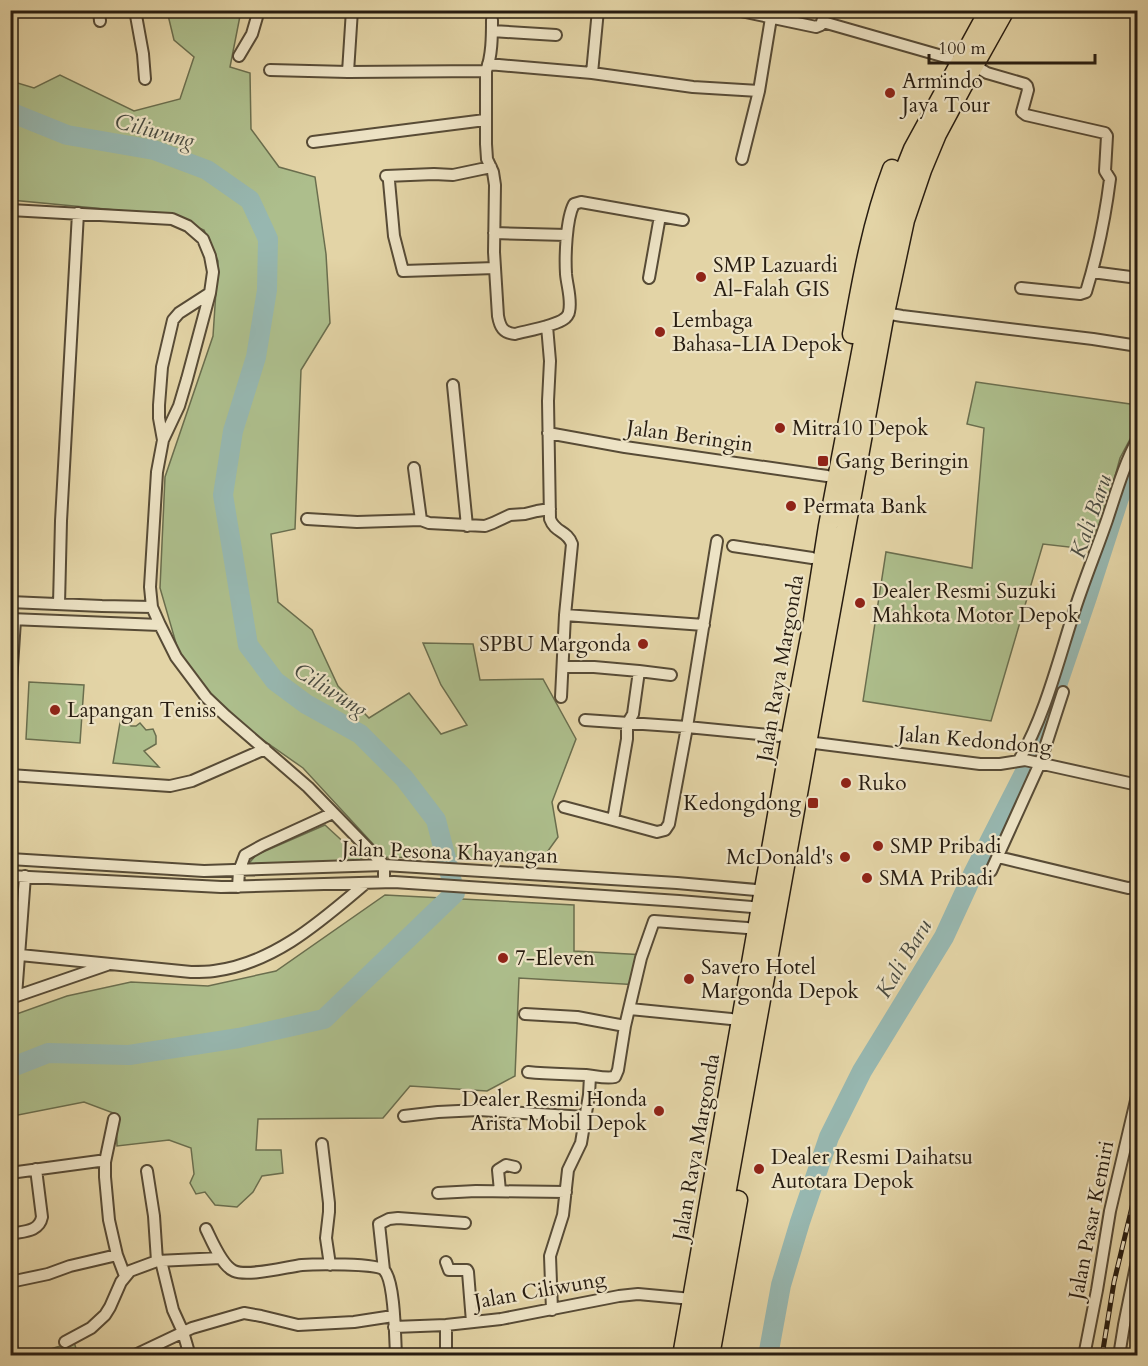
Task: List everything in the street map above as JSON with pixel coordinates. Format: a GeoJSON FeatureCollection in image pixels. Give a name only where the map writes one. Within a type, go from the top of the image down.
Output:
{"type":"FeatureCollection","features":[{"type":"Feature","properties":{"kind":"highway","name":"Jalan Raya Margonda"},"geometry":{"type":"LineString","coordinates":[[967,70],[975,10]]}},
{"type":"Feature","properties":{"kind":"highway","name":"Jalan Raya Margonda"},"geometry":{"type":"LineString","coordinates":[[710,1356],[812,743],[890,314],[904,220],[922,170],[967,70],[989,10]]}},
{"type":"Feature","properties":{"kind":"highway","name":"Jalan Raya Margonda"},"geometry":{"type":"LineString","coordinates":[[697,1356],[778,943],[764,900],[779,736],[827,476],[871,269],[913,149],[1005,10]]}},
{"type":"Feature","properties":{"kind":"highway","name":"Jalan Raya Margonda"},"geometry":{"type":"LineString","coordinates":[[967,70],[1016,10]]}},
{"type":"Feature","properties":{"kind":"highway","name":"Jalan Raya Margonda"},"geometry":{"type":"LineString","coordinates":[[671,1356],[687,1298],[764,900],[871,269]]}},
{"type":"Feature","properties":{"kind":"highway","name":"Jalan Raya Margonda"},"geometry":{"type":"LineString","coordinates":[[682,1356],[687,1298],[709,1138],[747,928],[764,900],[812,743]]}},
{"type":"Feature","properties":{"kind":"street"},"geometry":{"type":"LineString","coordinates":[[135,10],[145,79]]}},
{"type":"Feature","properties":{"kind":"street"},"geometry":{"type":"LineString","coordinates":[[239,56],[252,34],[259,10]]}},
{"type":"Feature","properties":{"kind":"street"},"geometry":{"type":"LineString","coordinates":[[348,72],[352,10]]}},
{"type":"Feature","properties":{"kind":"street"},"geometry":{"type":"LineString","coordinates":[[592,73],[598,10]]}},
{"type":"Feature","properties":{"kind":"street"},"geometry":{"type":"LineString","coordinates":[[736,10],[816,27],[819,27],[825,16],[967,70],[1025,84],[1028,90],[1022,112],[1026,115],[1105,133],[1107,136],[1105,171],[1110,180],[1106,215],[1086,292],[1021,288]]}},
{"type":"Feature","properties":{"kind":"street"},"geometry":{"type":"LineString","coordinates":[[742,159],[759,91],[771,18]]}},
{"type":"Feature","properties":{"kind":"street"},"geometry":{"type":"LineString","coordinates":[[556,35],[492,26],[487,67],[486,153],[495,185],[495,268],[498,316],[502,330],[514,334],[547,326],[563,320],[569,312],[566,273],[567,235],[572,209],[577,202],[683,220]]}},
{"type":"Feature","properties":{"kind":"street"},"geometry":{"type":"LineString","coordinates":[[270,70],[348,72],[487,67],[592,73],[693,87],[759,91]]}},
{"type":"Feature","properties":{"kind":"street"},"geometry":{"type":"LineString","coordinates":[[313,142],[485,120]]}},
{"type":"Feature","properties":{"kind":"street"},"geometry":{"type":"LineString","coordinates":[[491,167],[453,175],[434,174],[387,178],[394,236],[403,272],[495,268]]}},
{"type":"Feature","properties":{"kind":"street"},"geometry":{"type":"LineString","coordinates":[[10,210],[172,219],[188,226],[203,239],[213,265],[213,272],[210,293],[179,406],[163,440],[157,472],[150,587],[152,607],[176,657],[206,696],[308,787],[384,865],[389,882]]}},
{"type":"Feature","properties":{"kind":"street"},"geometry":{"type":"LineString","coordinates":[[59,604],[61,522],[78,213]]}},
{"type":"Feature","properties":{"kind":"street"},"geometry":{"type":"LineString","coordinates":[[649,278],[660,216]]}},
{"type":"Feature","properties":{"kind":"street"},"geometry":{"type":"LineString","coordinates":[[494,233],[567,235]]}},
{"type":"Feature","properties":{"kind":"street"},"geometry":{"type":"LineString","coordinates":[[1092,272],[1137,278]]}},
{"type":"Feature","properties":{"kind":"street"},"geometry":{"type":"LineString","coordinates":[[163,440],[159,418],[162,367],[173,320],[178,313],[210,293]]}},
{"type":"Feature","properties":{"kind":"street"},"geometry":{"type":"LineString","coordinates":[[890,314],[1137,346]]}},
{"type":"Feature","properties":{"kind":"street"},"geometry":{"type":"LineString","coordinates":[[547,326],[550,361],[548,433],[550,519],[558,530],[566,534],[572,544],[565,615],[561,698]]}},
{"type":"Feature","properties":{"kind":"street"},"geometry":{"type":"LineString","coordinates":[[453,384],[467,526]]}},
{"type":"Feature","properties":{"kind":"street","name":"Jalan Beringin"},"geometry":{"type":"LineString","coordinates":[[548,433],[625,447],[827,476]]}},
{"type":"Feature","properties":{"kind":"street"},"geometry":{"type":"LineString","coordinates":[[1022,760],[1047,696],[1074,611],[1131,450],[1137,439]]}},
{"type":"Feature","properties":{"kind":"street"},"geometry":{"type":"LineString","coordinates":[[414,468],[421,520]]}},
{"type":"Feature","properties":{"kind":"street"},"geometry":{"type":"LineString","coordinates":[[307,519],[357,522],[421,520],[429,523],[485,526],[510,515],[550,509]]}},
{"type":"Feature","properties":{"kind":"street"},"geometry":{"type":"LineString","coordinates":[[564,807],[657,832],[667,828],[689,728],[717,541]]}},
{"type":"Feature","properties":{"kind":"street"},"geometry":{"type":"LineString","coordinates":[[733,546],[812,558]]}},
{"type":"Feature","properties":{"kind":"street"},"geometry":{"type":"LineString","coordinates":[[10,602],[152,607]]}},
{"type":"Feature","properties":{"kind":"street"},"geometry":{"type":"LineString","coordinates":[[565,615],[704,625]]}},
{"type":"Feature","properties":{"kind":"street"},"geometry":{"type":"LineString","coordinates":[[10,698],[13,620],[159,625]]}},
{"type":"Feature","properties":{"kind":"street"},"geometry":{"type":"LineString","coordinates":[[563,667],[594,667],[671,675]]}},
{"type":"Feature","properties":{"kind":"street"},"geometry":{"type":"LineString","coordinates":[[613,820],[627,740],[627,724],[633,714],[639,671]]}},
{"type":"Feature","properties":{"kind":"street"},"geometry":{"type":"LineString","coordinates":[[991,871],[1039,763],[1063,692]]}},
{"type":"Feature","properties":{"kind":"street"},"geometry":{"type":"LineString","coordinates":[[585,720],[779,736]]}},
{"type":"Feature","properties":{"kind":"street","name":"Jalan Kedondong"},"geometry":{"type":"LineString","coordinates":[[812,743],[980,764],[1000,764],[1022,760],[1137,785]]}},
{"type":"Feature","properties":{"kind":"street"},"geometry":{"type":"LineString","coordinates":[[10,775],[170,786],[192,781],[265,749]]}},
{"type":"Feature","properties":{"kind":"street"},"geometry":{"type":"LineString","coordinates":[[238,887],[242,860],[248,853],[333,813]]}},
{"type":"Feature","properties":{"kind":"street"},"geometry":{"type":"LineString","coordinates":[[998,857],[1128,888],[1137,887]]}},
{"type":"Feature","properties":{"kind":"street","name":"Jalan Pesona Khayangan"},"geometry":{"type":"LineString","coordinates":[[10,859],[204,872],[384,865],[677,883],[764,900]]}},
{"type":"Feature","properties":{"kind":"street","name":"Jalan Pesona Khayangan"},"geometry":{"type":"LineString","coordinates":[[10,876],[238,887],[389,882],[679,901],[764,900]]}},
{"type":"Feature","properties":{"kind":"street"},"geometry":{"type":"LineString","coordinates":[[24,876],[20,955],[14,997],[110,964]]}},
{"type":"Feature","properties":{"kind":"street"},"geometry":{"type":"LineString","coordinates":[[20,955],[191,972],[236,967],[264,957],[296,939],[366,883]]}},
{"type":"Feature","properties":{"kind":"street"},"geometry":{"type":"LineString","coordinates":[[528,1072],[610,1078],[616,1076],[641,957],[654,921],[747,928]]}},
{"type":"Feature","properties":{"kind":"street"},"geometry":{"type":"LineString","coordinates":[[630,1009],[731,1019]]}},
{"type":"Feature","properties":{"kind":"street"},"geometry":{"type":"LineString","coordinates":[[525,1014],[577,1017],[625,1026]]}},
{"type":"Feature","properties":{"kind":"street"},"geometry":{"type":"LineString","coordinates":[[552,1310],[550,1256],[563,1215],[568,1170],[579,1149],[590,1076]]}},
{"type":"Feature","properties":{"kind":"street","name":"Jalan Pasar Kemiri"},"geometry":{"type":"LineString","coordinates":[[1084,1356],[1098,1290],[1110,1211],[1137,1092]]}},
{"type":"Feature","properties":{"kind":"street"},"geometry":{"type":"LineString","coordinates":[[404,1116],[479,1110],[585,1117]]}},
{"type":"Feature","properties":{"kind":"street"},"geometry":{"type":"LineString","coordinates":[[114,1119],[105,1161],[107,1210],[117,1255],[125,1276]]}},
{"type":"Feature","properties":{"kind":"street"},"geometry":{"type":"LineString","coordinates":[[322,1144],[330,1212],[326,1238],[330,1265]]}},
{"type":"Feature","properties":{"kind":"street"},"geometry":{"type":"LineString","coordinates":[[10,1173],[105,1161]]}},
{"type":"Feature","properties":{"kind":"street"},"geometry":{"type":"LineString","coordinates":[[500,1191],[498,1170],[506,1166],[515,1167]]}},
{"type":"Feature","properties":{"kind":"street"},"geometry":{"type":"LineString","coordinates":[[10,1234],[38,1227],[41,1221],[36,1169]]}},
{"type":"Feature","properties":{"kind":"street"},"geometry":{"type":"LineString","coordinates":[[147,1171],[159,1261],[173,1310],[190,1356]]}},
{"type":"Feature","properties":{"kind":"street"},"geometry":{"type":"LineString","coordinates":[[438,1193],[566,1192]]}},
{"type":"Feature","properties":{"kind":"street"},"geometry":{"type":"LineString","coordinates":[[396,1356],[390,1282],[384,1270],[379,1224],[398,1218],[465,1223]]}},
{"type":"Feature","properties":{"kind":"street"},"geometry":{"type":"LineString","coordinates":[[207,1229],[221,1258],[232,1271],[280,1269],[303,1265],[374,1266],[384,1270]]}},
{"type":"Feature","properties":{"kind":"street"},"geometry":{"type":"LineString","coordinates":[[10,1282],[117,1255]]}},
{"type":"Feature","properties":{"kind":"street"},"geometry":{"type":"LineString","coordinates":[[1119,1356],[1137,1256]]}},
{"type":"Feature","properties":{"kind":"street"},"geometry":{"type":"LineString","coordinates":[[65,1342],[98,1323],[110,1307],[129,1271],[159,1261],[221,1258]]}},
{"type":"Feature","properties":{"kind":"street"},"geometry":{"type":"LineString","coordinates":[[446,1262],[449,1270],[468,1271],[472,1322]]}},
{"type":"Feature","properties":{"kind":"street","name":"Jalan Ciliwung"},"geometry":{"type":"LineString","coordinates":[[134,1356],[199,1325],[244,1313],[298,1325],[394,1321],[446,1325],[501,1319],[619,1296],[638,1294],[687,1298]]}},
{"type":"Feature","properties":{"kind":"street"},"geometry":{"type":"LineString","coordinates":[[446,1325],[446,1356]]}},
{"type":"Feature","properties":{"kind":"green space"},"geometry":{"type":"Polygon","coordinates":[[[167,11],[241,11],[230,67],[250,73],[251,129],[279,167],[315,177],[326,254],[330,323],[301,370],[295,529],[271,534],[278,602],[312,630],[338,686],[369,718],[409,693],[441,734],[467,725],[441,685],[423,643],[473,644],[480,680],[543,679],[576,739],[552,802],[558,837],[540,862],[385,857],[303,768],[213,705],[180,657],[160,588],[165,477],[213,336],[218,261],[204,230],[168,215],[11,200],[11,81],[34,88],[60,75],[134,111],[180,99],[194,57],[174,40],[167,11]]]}},
{"type":"Feature","properties":{"kind":"green space"},"geometry":{"type":"Polygon","coordinates":[[[976,382],[1137,405],[1137,426],[1120,458],[1095,550],[1043,544],[991,721],[863,701],[886,552],[972,568],[984,428],[967,424],[976,382]]]}},
{"type":"Feature","properties":{"kind":"green space","name":"Lapangan Teniss"},"geometry":{"type":"Polygon","coordinates":[[[29,682],[84,685],[80,743],[26,739],[29,682]]]}},
{"type":"Feature","properties":{"kind":"green space"},"geometry":{"type":"Polygon","coordinates":[[[121,717],[131,726],[140,723],[146,730],[153,729],[156,744],[144,751],[159,767],[113,763],[121,717]]]}},
{"type":"Feature","properties":{"kind":"green space"},"geometry":{"type":"Polygon","coordinates":[[[325,825],[362,859],[353,863],[244,869],[256,855],[325,825]]]}},
{"type":"Feature","properties":{"kind":"green space"},"geometry":{"type":"Polygon","coordinates":[[[385,895],[574,905],[574,951],[646,955],[640,985],[519,978],[515,1076],[487,1091],[410,1086],[383,1118],[258,1119],[256,1150],[281,1150],[283,1173],[262,1176],[253,1192],[237,1207],[215,1205],[205,1192],[196,1194],[190,1183],[194,1174],[191,1148],[169,1140],[117,1146],[116,1114],[84,1102],[18,1115],[11,1111],[11,1016],[67,996],[131,982],[208,986],[276,971],[385,895]]]}},
{"type":"Feature","properties":{"kind":"green space"},"geometry":{"type":"Polygon","coordinates":[[[11,1321],[20,1355],[11,1355],[11,1321]]]}},
{"type":"Feature","properties":{"kind":"green space"},"geometry":{"type":"Polygon","coordinates":[[[74,1342],[78,1355],[27,1356],[74,1342]]]}},
{"type":"Feature","properties":{"kind":"waterway","name":"Ciliwung"},"geometry":{"type":"LineString","coordinates":[[10,112],[67,135],[154,150],[207,170],[250,200],[268,239],[267,290],[256,357],[233,431],[223,495],[248,645],[275,681],[306,704],[360,734],[404,778],[436,820],[455,893],[324,1019],[239,1038],[129,1055],[48,1053],[10,1068]]}},
{"type":"Feature","properties":{"kind":"waterway","name":"Kali Baru"},"geometry":{"type":"LineString","coordinates":[[768,1356],[781,1285],[829,1137],[862,1071],[944,937],[1028,766],[1119,498],[1138,451]]}},
{"type":"Feature","properties":{"kind":"railway"},"geometry":{"type":"LineString","coordinates":[[1102,1356],[1114,1282],[1138,1182]]}},
{"type":"Feature","properties":{"kind":"place","name":"Armindo Jaya Tour"},"geometry":{"type":"Point","coordinates":[890,93]}},
{"type":"Feature","properties":{"kind":"place","name":"SMP Lazuardi Al-Falah GIS"},"geometry":{"type":"Point","coordinates":[701,277]}},
{"type":"Feature","properties":{"kind":"place","name":"Lembaga Bahasa-LIA Depok"},"geometry":{"type":"Point","coordinates":[660,332]}},
{"type":"Feature","properties":{"kind":"place","name":"Mitra10 Depok"},"geometry":{"type":"Point","coordinates":[780,428]}},
{"type":"Feature","properties":{"kind":"place","name":"Gang Beringin"},"geometry":{"type":"Point","coordinates":[823,461]}},
{"type":"Feature","properties":{"kind":"place","name":"Permata Bank"},"geometry":{"type":"Point","coordinates":[791,506]}},
{"type":"Feature","properties":{"kind":"place","name":"Dealer Resmi Suzuki Mahkota Motor Depok"},"geometry":{"type":"Point","coordinates":[860,603]}},
{"type":"Feature","properties":{"kind":"place","name":"SPBU Margonda"},"geometry":{"type":"Point","coordinates":[643,644]}},
{"type":"Feature","properties":{"kind":"place","name":"Lapangan Teniss"},"geometry":{"type":"Point","coordinates":[55,710]}},
{"type":"Feature","properties":{"kind":"place","name":"Ruko"},"geometry":{"type":"Point","coordinates":[846,783]}},
{"type":"Feature","properties":{"kind":"place","name":"Kedongdong"},"geometry":{"type":"Point","coordinates":[813,803]}},
{"type":"Feature","properties":{"kind":"place","name":"SMP Pribadi"},"geometry":{"type":"Point","coordinates":[878,846]}},
{"type":"Feature","properties":{"kind":"place","name":"McDonald's"},"geometry":{"type":"Point","coordinates":[845,857]}},
{"type":"Feature","properties":{"kind":"place","name":"SMA Pribadi"},"geometry":{"type":"Point","coordinates":[867,878]}},
{"type":"Feature","properties":{"kind":"place","name":"7-Eleven"},"geometry":{"type":"Point","coordinates":[503,958]}},
{"type":"Feature","properties":{"kind":"place","name":"Savero Hotel Margonda Depok"},"geometry":{"type":"Point","coordinates":[689,979]}},
{"type":"Feature","properties":{"kind":"place","name":"Dealer Resmi Honda Arista Mobil Depok"},"geometry":{"type":"Point","coordinates":[659,1111]}},
{"type":"Feature","properties":{"kind":"place","name":"Dealer Resmi Daihatsu Autotara Depok"},"geometry":{"type":"Point","coordinates":[759,1169]}}]}
